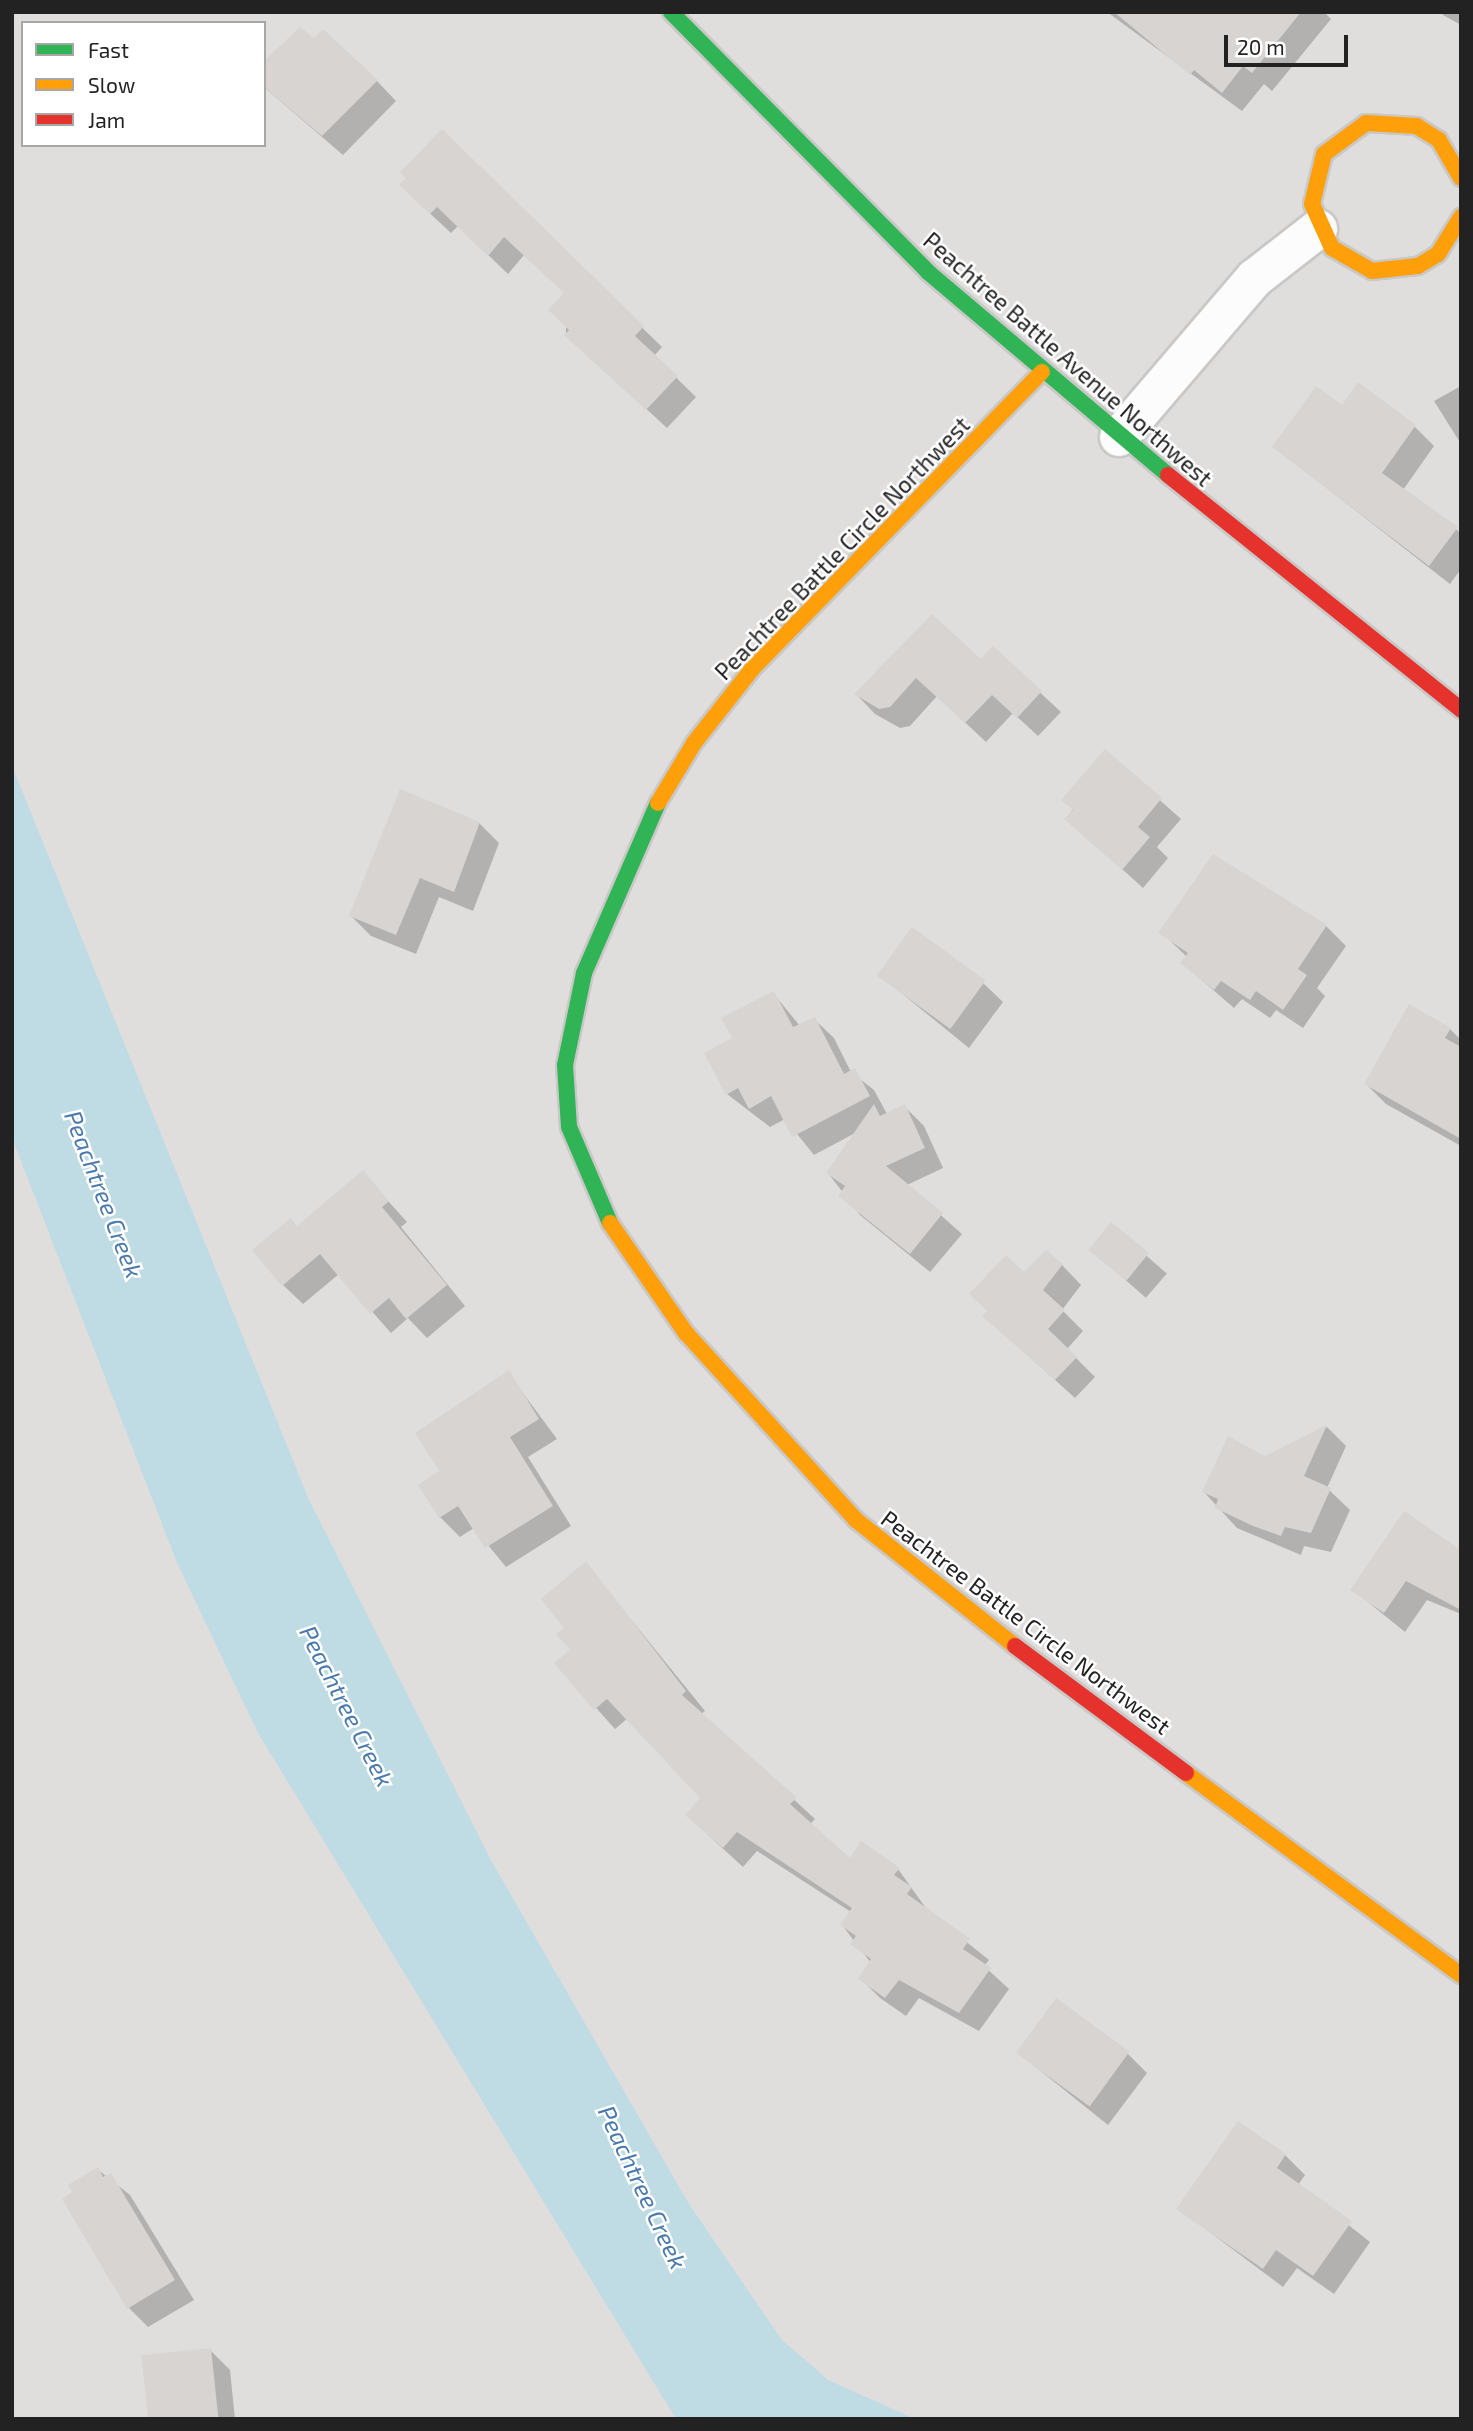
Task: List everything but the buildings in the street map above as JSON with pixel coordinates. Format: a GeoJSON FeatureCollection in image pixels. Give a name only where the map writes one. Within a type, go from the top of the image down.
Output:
{"type":"FeatureCollection","features":[{"type":"Feature","properties":{"kind":"street","name":"Peachtree Battle Avenue Northwest"},"geometry":{"type":"LineString","coordinates":[[671,12],[928,272],[1119,437],[1461,710]]}},
{"type":"Feature","properties":{"kind":"street"},"geometry":{"type":"LineString","coordinates":[[1461,178],[1440,140],[1417,126],[1366,123],[1324,154],[1312,204],[1318,229],[1350,262],[1396,272],[1438,254],[1461,216]]}},
{"type":"Feature","properties":{"kind":"street"},"geometry":{"type":"LineString","coordinates":[[1119,437],[1255,278],[1318,229]]}},
{"type":"Feature","properties":{"kind":"street","name":"Peachtree Battle Circle Northwest"},"geometry":{"type":"LineString","coordinates":[[1042,372],[752,669],[694,743],[643,829],[584,973],[565,1065],[569,1127],[602,1211],[686,1333],[856,1520],[979,1620],[1461,1975]]}},
{"type":"Feature","properties":{"kind":"shaded area"},"geometry":{"type":"Polygon","coordinates":[[[12,12],[1461,12],[1461,2419],[12,2419],[12,12]]]}},
{"type":"Feature","properties":{"kind":"water","name":"Peachtree Creek"},"geometry":{"type":"Polygon","coordinates":[[[12,766],[309,1500],[492,1862],[689,2204],[781,2339],[828,2380],[915,2419],[676,2419],[258,1733],[178,1565],[12,1138],[12,766]]]}},
{"type":"Feature","properties":{"kind":"traffic: fast"},"geometry":{"type":"LineString","coordinates":[[671,12],[928,272],[1168,475]]}},
{"type":"Feature","properties":{"kind":"traffic: fast"},"geometry":{"type":"LineString","coordinates":[[610,1223],[569,1127],[565,1065],[584,973],[658,803]]}},
{"type":"Feature","properties":{"kind":"traffic: slow"},"geometry":{"type":"LineString","coordinates":[[1461,178],[1439,140],[1417,126],[1366,123],[1324,154],[1312,204],[1332,248],[1372,271],[1418,266],[1438,254],[1461,217]]}},
{"type":"Feature","properties":{"kind":"traffic: slow"},"geometry":{"type":"LineString","coordinates":[[658,803],[694,743],[752,669],[1042,372]]}},
{"type":"Feature","properties":{"kind":"traffic: slow"},"geometry":{"type":"LineString","coordinates":[[610,1223],[686,1333],[856,1520],[1015,1646]]}},
{"type":"Feature","properties":{"kind":"traffic: slow"},"geometry":{"type":"LineString","coordinates":[[1186,1773],[1461,1975]]}},
{"type":"Feature","properties":{"kind":"traffic: jam"},"geometry":{"type":"LineString","coordinates":[[1168,475],[1461,710]]}},
{"type":"Feature","properties":{"kind":"traffic: jam"},"geometry":{"type":"LineString","coordinates":[[1015,1646],[1186,1773]]}}]}
